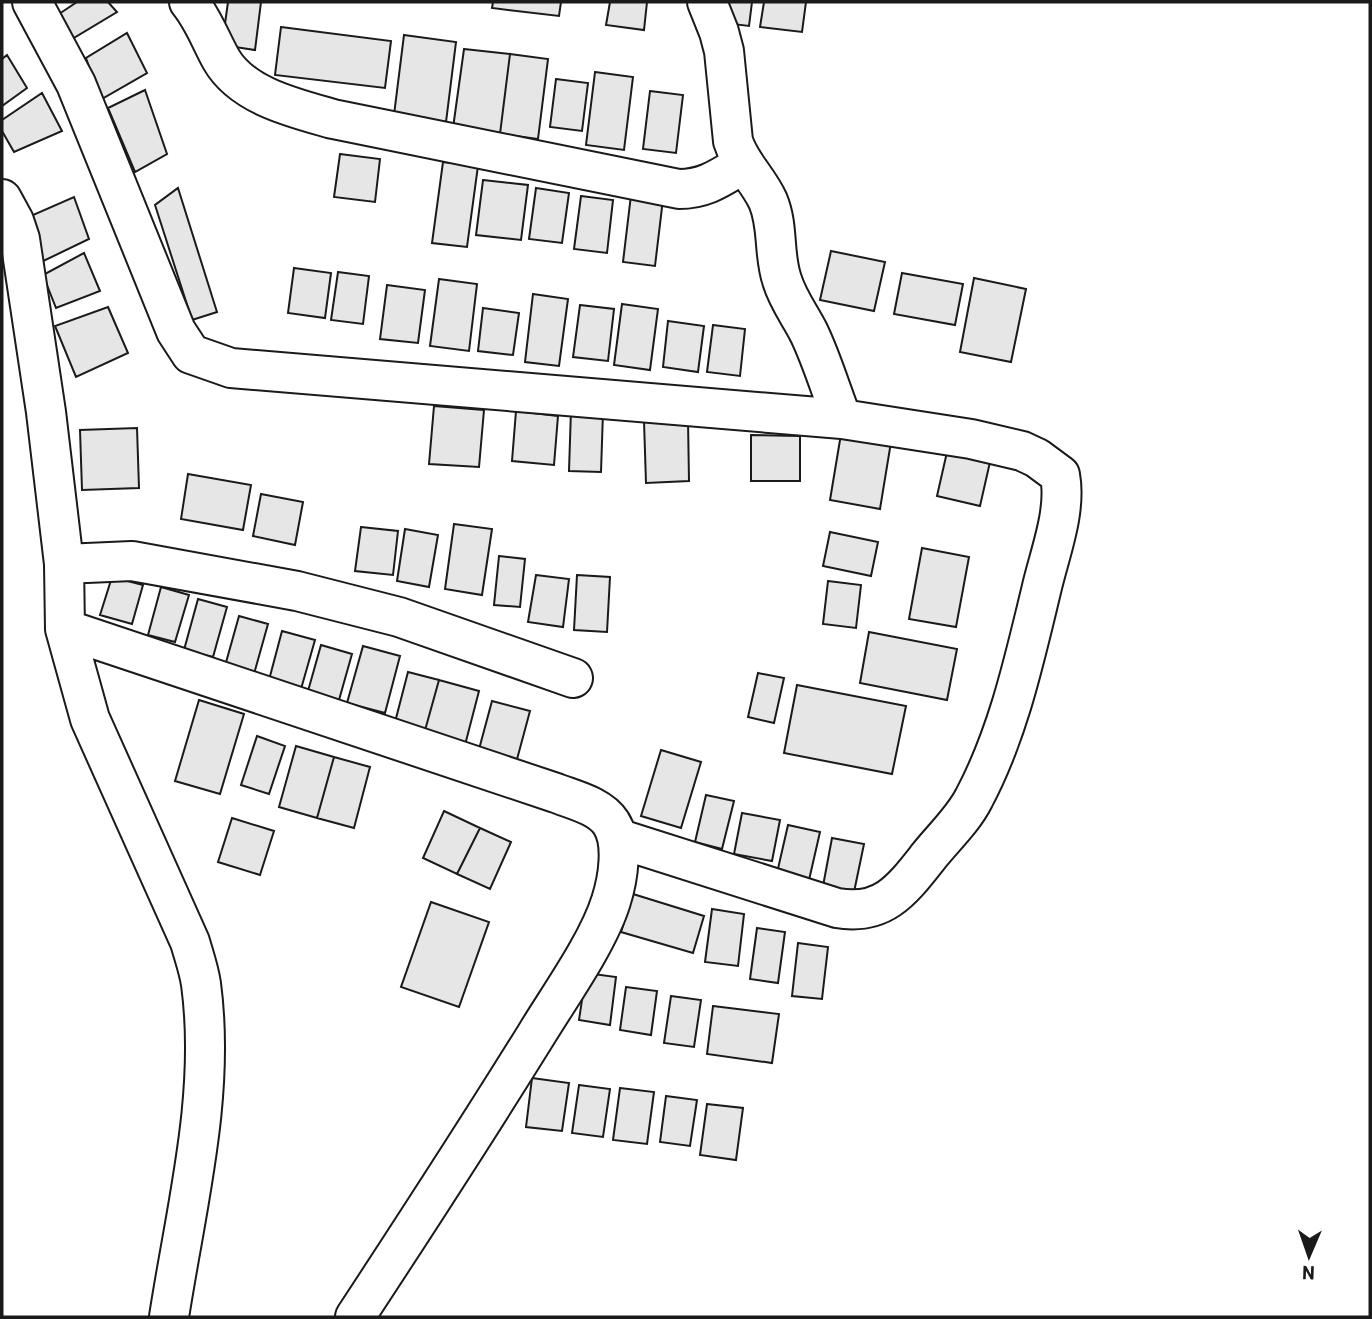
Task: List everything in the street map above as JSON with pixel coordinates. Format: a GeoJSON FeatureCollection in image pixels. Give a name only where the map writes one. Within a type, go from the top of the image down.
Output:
{"type":"FeatureCollection","features":[{"type":"Feature","properties":{"kind":"street"},"geometry":{"type":"LineString","coordinates":[[32,2],[76,84],[176,331],[191,354],[231,369],[842,419],[971,439],[1022,451],[1037,457],[1060,475],[1062,492],[1057,523],[1016,691],[986,773],[972,801],[904,888],[885,902],[867,910],[837,908],[617,838]]}},
{"type":"Feature","properties":{"kind":"street"},"geometry":{"type":"LineString","coordinates":[[189,2],[230,71],[252,89],[294,108],[332,119],[680,189],[710,185],[743,164]]}},
{"type":"Feature","properties":{"kind":"street"},"geometry":{"type":"LineString","coordinates":[[707,2],[724,51],[733,141],[743,164],[760,185],[768,202],[775,222],[776,262],[782,282],[809,334],[842,419]]}},
{"type":"Feature","properties":{"kind":"street"},"geometry":{"type":"LineString","coordinates":[[2,200],[20,239],[46,412],[64,564],[65,629],[90,719],[190,942],[201,981],[205,1041],[204,1100],[169,1317]]}},
{"type":"Feature","properties":{"kind":"street"},"geometry":{"type":"LineString","coordinates":[[64,564],[132,561],[297,591],[399,617],[573,678]]}},
{"type":"Feature","properties":{"kind":"street"},"geometry":{"type":"LineString","coordinates":[[65,629],[556,793],[599,810],[611,823],[617,838],[618,859],[611,902],[579,966],[355,1317]]}},
{"type":"Feature","properties":{"kind":"building"},"geometry":{"type":"Polygon","coordinates":[[[77,2],[108,2],[117,12],[67,42],[56,16],[77,2]]]}},
{"type":"Feature","properties":{"kind":"building"},"geometry":{"type":"Polygon","coordinates":[[[228,2],[261,2],[255,50],[222,45],[228,2]]]}},
{"type":"Feature","properties":{"kind":"building"},"geometry":{"type":"Polygon","coordinates":[[[493,2],[561,2],[559,16],[492,8],[493,2]]]}},
{"type":"Feature","properties":{"kind":"building"},"geometry":{"type":"Polygon","coordinates":[[[610,2],[647,2],[644,30],[606,25],[610,2]]]}},
{"type":"Feature","properties":{"kind":"building"},"geometry":{"type":"Polygon","coordinates":[[[727,2],[752,2],[749,26],[724,23],[727,2]]]}},
{"type":"Feature","properties":{"kind":"building"},"geometry":{"type":"Polygon","coordinates":[[[764,2],[806,2],[802,32],[760,27],[764,2]]]}},
{"type":"Feature","properties":{"kind":"building"},"geometry":{"type":"Polygon","coordinates":[[[281,27],[391,41],[385,88],[275,75],[281,27]]]}},
{"type":"Feature","properties":{"kind":"building"},"geometry":{"type":"Polygon","coordinates":[[[127,33],[147,73],[100,100],[86,58],[127,33]]]}},
{"type":"Feature","properties":{"kind":"building"},"geometry":{"type":"Polygon","coordinates":[[[404,35],[456,42],[446,122],[394,115],[404,35]]]}},
{"type":"Feature","properties":{"kind":"building"},"geometry":{"type":"Polygon","coordinates":[[[464,49],[510,54],[500,134],[453,128],[464,49]]]}},
{"type":"Feature","properties":{"kind":"building"},"geometry":{"type":"Polygon","coordinates":[[[510,54],[548,59],[538,139],[500,134],[510,54]]]}},
{"type":"Feature","properties":{"kind":"building"},"geometry":{"type":"Polygon","coordinates":[[[7,55],[27,88],[2,106],[2,59],[7,55]]]}},
{"type":"Feature","properties":{"kind":"building"},"geometry":{"type":"Polygon","coordinates":[[[595,72],[633,77],[624,150],[586,145],[595,72]]]}},
{"type":"Feature","properties":{"kind":"building"},"geometry":{"type":"Polygon","coordinates":[[[556,79],[588,83],[582,131],[550,127],[556,79]]]}},
{"type":"Feature","properties":{"kind":"building"},"geometry":{"type":"Polygon","coordinates":[[[145,90],[167,154],[135,172],[108,108],[145,90]]]}},
{"type":"Feature","properties":{"kind":"building"},"geometry":{"type":"Polygon","coordinates":[[[650,91],[683,95],[676,153],[643,149],[650,91]]]}},
{"type":"Feature","properties":{"kind":"building"},"geometry":{"type":"Polygon","coordinates":[[[42,93],[62,131],[14,152],[2,131],[2,120],[42,93]]]}},
{"type":"Feature","properties":{"kind":"building"},"geometry":{"type":"Polygon","coordinates":[[[340,154],[380,159],[375,202],[334,197],[340,154]]]}},
{"type":"Feature","properties":{"kind":"building"},"geometry":{"type":"Polygon","coordinates":[[[443,162],[478,166],[467,247],[432,243],[443,162]]]}},
{"type":"Feature","properties":{"kind":"building"},"geometry":{"type":"Polygon","coordinates":[[[483,180],[528,185],[521,240],[476,235],[483,180]]]}},
{"type":"Feature","properties":{"kind":"building"},"geometry":{"type":"Polygon","coordinates":[[[178,188],[217,312],[192,320],[155,205],[178,188]]]}},
{"type":"Feature","properties":{"kind":"building"},"geometry":{"type":"Polygon","coordinates":[[[536,188],[569,193],[562,243],[529,239],[536,188]]]}},
{"type":"Feature","properties":{"kind":"building"},"geometry":{"type":"Polygon","coordinates":[[[631,195],[663,199],[655,266],[623,262],[631,195]]]}},
{"type":"Feature","properties":{"kind":"building"},"geometry":{"type":"Polygon","coordinates":[[[581,196],[613,200],[607,253],[574,249],[581,196]]]}},
{"type":"Feature","properties":{"kind":"building"},"geometry":{"type":"Polygon","coordinates":[[[74,197],[89,239],[37,264],[26,218],[74,197]]]}},
{"type":"Feature","properties":{"kind":"building"},"geometry":{"type":"Polygon","coordinates":[[[831,251],[885,262],[874,311],[820,300],[831,251]]]}},
{"type":"Feature","properties":{"kind":"building"},"geometry":{"type":"Polygon","coordinates":[[[84,253],[100,291],[56,308],[43,275],[84,253]]]}},
{"type":"Feature","properties":{"kind":"building"},"geometry":{"type":"Polygon","coordinates":[[[294,268],[331,273],[325,318],[288,313],[294,268]]]}},
{"type":"Feature","properties":{"kind":"building"},"geometry":{"type":"Polygon","coordinates":[[[338,272],[369,276],[363,324],[331,320],[338,272]]]}},
{"type":"Feature","properties":{"kind":"building"},"geometry":{"type":"Polygon","coordinates":[[[902,273],[963,284],[955,325],[894,314],[902,273]]]}},
{"type":"Feature","properties":{"kind":"building"},"geometry":{"type":"Polygon","coordinates":[[[974,278],[1026,289],[1011,362],[960,352],[974,278]]]}},
{"type":"Feature","properties":{"kind":"building"},"geometry":{"type":"Polygon","coordinates":[[[439,279],[477,284],[469,351],[430,346],[439,279]]]}},
{"type":"Feature","properties":{"kind":"building"},"geometry":{"type":"Polygon","coordinates":[[[387,285],[425,290],[418,343],[380,339],[387,285]]]}},
{"type":"Feature","properties":{"kind":"building"},"geometry":{"type":"Polygon","coordinates":[[[533,294],[568,299],[559,366],[525,362],[533,294]]]}},
{"type":"Feature","properties":{"kind":"building"},"geometry":{"type":"Polygon","coordinates":[[[622,304],[658,309],[650,370],[614,365],[622,304]]]}},
{"type":"Feature","properties":{"kind":"building"},"geometry":{"type":"Polygon","coordinates":[[[580,305],[614,309],[608,361],[573,357],[580,305]]]}},
{"type":"Feature","properties":{"kind":"building"},"geometry":{"type":"Polygon","coordinates":[[[108,307],[128,353],[76,377],[55,326],[108,307]]]}},
{"type":"Feature","properties":{"kind":"building"},"geometry":{"type":"Polygon","coordinates":[[[483,308],[519,313],[513,355],[478,351],[483,308]]]}},
{"type":"Feature","properties":{"kind":"building"},"geometry":{"type":"Polygon","coordinates":[[[668,321],[704,326],[698,372],[663,367],[668,321]]]}},
{"type":"Feature","properties":{"kind":"building"},"geometry":{"type":"Polygon","coordinates":[[[713,325],[745,329],[740,376],[707,372],[713,325]]]}},
{"type":"Feature","properties":{"kind":"building"},"geometry":{"type":"Polygon","coordinates":[[[434,406],[484,410],[479,467],[429,464],[434,406]]]}},
{"type":"Feature","properties":{"kind":"building"},"geometry":{"type":"Polygon","coordinates":[[[571,410],[603,412],[601,472],[569,471],[571,410]]]}},
{"type":"Feature","properties":{"kind":"building"},"geometry":{"type":"Polygon","coordinates":[[[516,411],[558,416],[554,465],[512,461],[516,411]]]}},
{"type":"Feature","properties":{"kind":"building"},"geometry":{"type":"Polygon","coordinates":[[[688,420],[689,481],[646,483],[644,421],[688,420]]]}},
{"type":"Feature","properties":{"kind":"building"},"geometry":{"type":"Polygon","coordinates":[[[137,428],[139,488],[82,490],[80,430],[137,428]]]}},
{"type":"Feature","properties":{"kind":"building"},"geometry":{"type":"Polygon","coordinates":[[[841,434],[891,442],[880,509],[830,500],[841,434]]]}},
{"type":"Feature","properties":{"kind":"building"},"geometry":{"type":"Polygon","coordinates":[[[751,435],[800,436],[800,481],[751,481],[751,435]]]}},
{"type":"Feature","properties":{"kind":"building"},"geometry":{"type":"Polygon","coordinates":[[[947,452],[990,462],[980,506],[937,496],[947,452]]]}},
{"type":"Feature","properties":{"kind":"building"},"geometry":{"type":"Polygon","coordinates":[[[188,474],[251,485],[243,530],[181,519],[188,474]]]}},
{"type":"Feature","properties":{"kind":"building"},"geometry":{"type":"Polygon","coordinates":[[[261,494],[303,502],[295,545],[253,536],[261,494]]]}},
{"type":"Feature","properties":{"kind":"building"},"geometry":{"type":"Polygon","coordinates":[[[454,524],[492,529],[482,595],[445,589],[454,524]]]}},
{"type":"Feature","properties":{"kind":"building"},"geometry":{"type":"Polygon","coordinates":[[[361,527],[398,531],[393,575],[355,571],[361,527]]]}},
{"type":"Feature","properties":{"kind":"building"},"geometry":{"type":"Polygon","coordinates":[[[405,529],[438,535],[429,587],[397,581],[405,529]]]}},
{"type":"Feature","properties":{"kind":"building"},"geometry":{"type":"Polygon","coordinates":[[[830,532],[878,542],[871,576],[823,566],[830,532]]]}},
{"type":"Feature","properties":{"kind":"building"},"geometry":{"type":"Polygon","coordinates":[[[922,548],[969,557],[956,627],[909,619],[922,548]]]}},
{"type":"Feature","properties":{"kind":"building"},"geometry":{"type":"Polygon","coordinates":[[[499,556],[525,559],[520,607],[494,605],[499,556]]]}},
{"type":"Feature","properties":{"kind":"building"},"geometry":{"type":"Polygon","coordinates":[[[536,575],[569,579],[563,627],[528,622],[536,575]]]}},
{"type":"Feature","properties":{"kind":"building"},"geometry":{"type":"Polygon","coordinates":[[[577,575],[610,577],[607,632],[574,630],[577,575]]]}},
{"type":"Feature","properties":{"kind":"building"},"geometry":{"type":"Polygon","coordinates":[[[112,577],[143,585],[132,624],[100,615],[112,577]]]}},
{"type":"Feature","properties":{"kind":"building"},"geometry":{"type":"Polygon","coordinates":[[[828,581],[861,585],[856,628],[823,624],[828,581]]]}},
{"type":"Feature","properties":{"kind":"building"},"geometry":{"type":"Polygon","coordinates":[[[161,587],[189,595],[175,642],[148,635],[161,587]]]}},
{"type":"Feature","properties":{"kind":"building"},"geometry":{"type":"Polygon","coordinates":[[[198,599],[227,607],[213,657],[184,650],[198,599]]]}},
{"type":"Feature","properties":{"kind":"building"},"geometry":{"type":"Polygon","coordinates":[[[239,616],[268,624],[254,674],[225,666],[239,616]]]}},
{"type":"Feature","properties":{"kind":"building"},"geometry":{"type":"Polygon","coordinates":[[[282,631],[315,640],[301,689],[269,680],[282,631]]]}},
{"type":"Feature","properties":{"kind":"building"},"geometry":{"type":"Polygon","coordinates":[[[869,632],[957,649],[947,700],[860,683],[869,632]]]}},
{"type":"Feature","properties":{"kind":"building"},"geometry":{"type":"Polygon","coordinates":[[[321,645],[352,654],[339,700],[308,691],[321,645]]]}},
{"type":"Feature","properties":{"kind":"building"},"geometry":{"type":"Polygon","coordinates":[[[363,646],[400,656],[385,713],[347,703],[363,646]]]}},
{"type":"Feature","properties":{"kind":"building"},"geometry":{"type":"Polygon","coordinates":[[[408,672],[439,680],[424,734],[394,726],[408,672]]]}},
{"type":"Feature","properties":{"kind":"building"},"geometry":{"type":"Polygon","coordinates":[[[758,673],[784,678],[774,723],[748,717],[758,673]]]}},
{"type":"Feature","properties":{"kind":"building"},"geometry":{"type":"Polygon","coordinates":[[[439,680],[479,691],[465,745],[424,734],[439,680]]]}},
{"type":"Feature","properties":{"kind":"building"},"geometry":{"type":"Polygon","coordinates":[[[797,685],[906,706],[892,774],[784,753],[797,685]]]}},
{"type":"Feature","properties":{"kind":"building"},"geometry":{"type":"Polygon","coordinates":[[[199,700],[244,714],[220,794],[175,781],[199,700]]]}},
{"type":"Feature","properties":{"kind":"building"},"geometry":{"type":"Polygon","coordinates":[[[492,701],[530,711],[516,763],[478,753],[492,701]]]}},
{"type":"Feature","properties":{"kind":"building"},"geometry":{"type":"Polygon","coordinates":[[[257,736],[285,746],[269,794],[241,785],[257,736]]]}},
{"type":"Feature","properties":{"kind":"building"},"geometry":{"type":"Polygon","coordinates":[[[296,746],[334,757],[317,818],[279,807],[296,746]]]}},
{"type":"Feature","properties":{"kind":"building"},"geometry":{"type":"Polygon","coordinates":[[[661,750],[701,762],[681,828],[641,816],[661,750]]]}},
{"type":"Feature","properties":{"kind":"building"},"geometry":{"type":"Polygon","coordinates":[[[334,757],[370,767],[354,828],[317,818],[334,757]]]}},
{"type":"Feature","properties":{"kind":"building"},"geometry":{"type":"Polygon","coordinates":[[[706,795],[734,801],[722,849],[695,842],[706,795]]]}},
{"type":"Feature","properties":{"kind":"building"},"geometry":{"type":"Polygon","coordinates":[[[444,811],[480,828],[457,874],[423,858],[444,811]]]}},
{"type":"Feature","properties":{"kind":"building"},"geometry":{"type":"Polygon","coordinates":[[[742,813],[780,820],[772,861],[734,854],[742,813]]]}},
{"type":"Feature","properties":{"kind":"building"},"geometry":{"type":"Polygon","coordinates":[[[232,818],[274,831],[260,875],[218,862],[232,818]]]}},
{"type":"Feature","properties":{"kind":"building"},"geometry":{"type":"Polygon","coordinates":[[[788,825],[820,832],[809,880],[777,873],[788,825]]]}},
{"type":"Feature","properties":{"kind":"building"},"geometry":{"type":"Polygon","coordinates":[[[480,828],[511,842],[490,889],[457,874],[480,828]]]}},
{"type":"Feature","properties":{"kind":"building"},"geometry":{"type":"Polygon","coordinates":[[[832,838],[864,844],[854,892],[823,886],[832,838]]]}},
{"type":"Feature","properties":{"kind":"building"},"geometry":{"type":"Polygon","coordinates":[[[633,894],[704,916],[693,953],[621,932],[633,894]]]}},
{"type":"Feature","properties":{"kind":"building"},"geometry":{"type":"Polygon","coordinates":[[[431,902],[489,922],[459,1007],[401,987],[431,902]]]}},
{"type":"Feature","properties":{"kind":"building"},"geometry":{"type":"Polygon","coordinates":[[[712,909],[744,914],[738,966],[705,962],[712,909]]]}},
{"type":"Feature","properties":{"kind":"building"},"geometry":{"type":"Polygon","coordinates":[[[757,928],[785,932],[778,983],[750,979],[757,928]]]}},
{"type":"Feature","properties":{"kind":"building"},"geometry":{"type":"Polygon","coordinates":[[[798,943],[828,947],[822,999],[792,996],[798,943]]]}},
{"type":"Feature","properties":{"kind":"building"},"geometry":{"type":"Polygon","coordinates":[[[586,973],[616,977],[610,1025],[579,1020],[586,973]]]}},
{"type":"Feature","properties":{"kind":"building"},"geometry":{"type":"Polygon","coordinates":[[[626,987],[657,991],[651,1035],[620,1030],[626,987]]]}},
{"type":"Feature","properties":{"kind":"building"},"geometry":{"type":"Polygon","coordinates":[[[671,996],[701,1000],[694,1047],[664,1043],[671,996]]]}},
{"type":"Feature","properties":{"kind":"building"},"geometry":{"type":"Polygon","coordinates":[[[713,1006],[779,1014],[772,1063],[707,1054],[713,1006]]]}},
{"type":"Feature","properties":{"kind":"building"},"geometry":{"type":"Polygon","coordinates":[[[532,1078],[569,1083],[562,1131],[526,1127],[532,1078]]]}},
{"type":"Feature","properties":{"kind":"building"},"geometry":{"type":"Polygon","coordinates":[[[579,1085],[610,1089],[603,1137],[572,1133],[579,1085]]]}},
{"type":"Feature","properties":{"kind":"building"},"geometry":{"type":"Polygon","coordinates":[[[620,1088],[654,1092],[647,1144],[613,1140],[620,1088]]]}},
{"type":"Feature","properties":{"kind":"building"},"geometry":{"type":"Polygon","coordinates":[[[666,1096],[697,1100],[690,1146],[660,1142],[666,1096]]]}},
{"type":"Feature","properties":{"kind":"building"},"geometry":{"type":"Polygon","coordinates":[[[707,1104],[743,1108],[736,1160],[700,1155],[707,1104]]]}}]}
